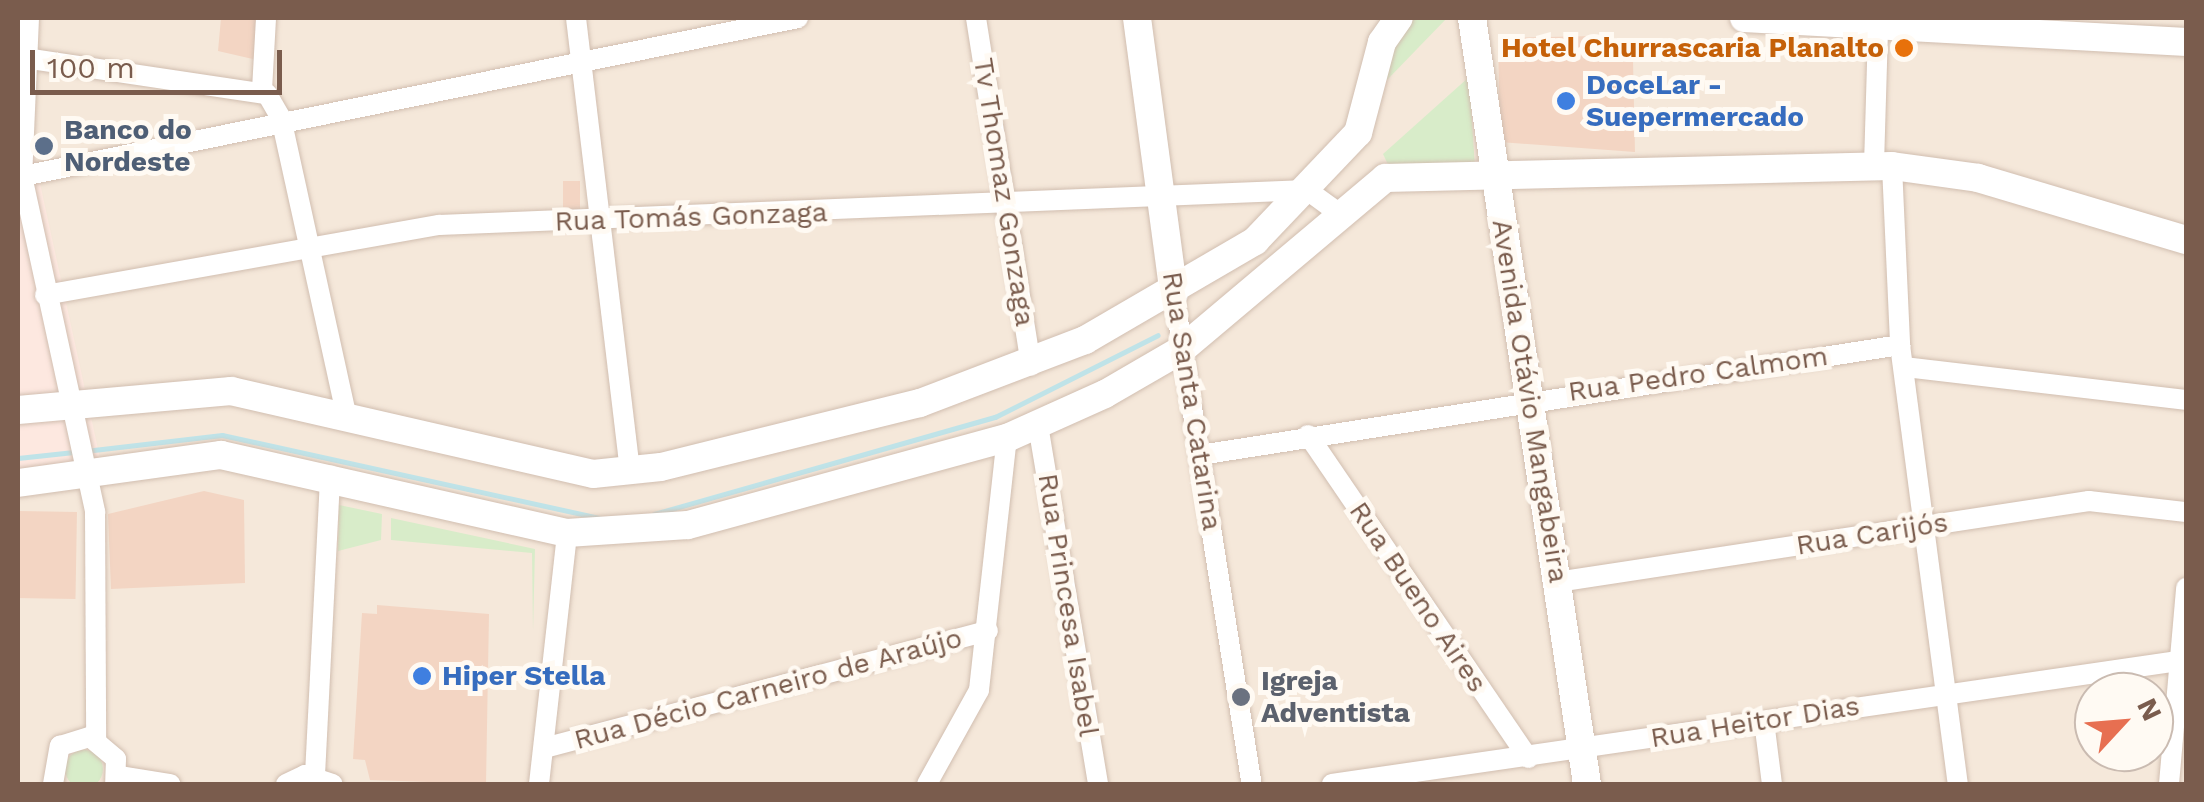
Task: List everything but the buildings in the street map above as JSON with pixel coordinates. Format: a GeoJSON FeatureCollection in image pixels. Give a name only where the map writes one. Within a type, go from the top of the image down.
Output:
{"type":"FeatureCollection","features":[{"type":"Feature","properties":{"kind":"main road","name":"Rua Santa Catarina"},"geometry":{"type":"LineString","coordinates":[[1137,18],[1174,294]]}},
{"type":"Feature","properties":{"kind":"main road"},"geometry":{"type":"LineString","coordinates":[[18,410],[69,413],[232,391],[572,471],[630,472],[843,424],[1031,366],[1174,294],[1239,253],[1307,190],[1358,133],[1376,30],[1400,18]]}},
{"type":"Feature","properties":{"kind":"main road","name":"Avenida Otávio Mangabeira"},"geometry":{"type":"LineString","coordinates":[[1472,18],[1534,398],[1587,784]]}},
{"type":"Feature","properties":{"kind":"main road"},"geometry":{"type":"LineString","coordinates":[[1744,18],[1814,20],[1878,28],[2032,25],[2186,42]]}},
{"type":"Feature","properties":{"kind":"main road"},"geometry":{"type":"LineString","coordinates":[[1358,133],[1386,178]]}},
{"type":"Feature","properties":{"kind":"main road"},"geometry":{"type":"LineString","coordinates":[[18,483],[83,468],[222,456],[330,475],[567,534],[688,525],[1038,426],[1181,350],[1299,254],[1336,211],[1386,178],[1883,166],[1978,178],[2186,240]]}},
{"type":"Feature","properties":{"kind":"street"},"geometry":{"type":"LineString","coordinates":[[29,18],[20,57],[20,177],[83,468],[100,576],[96,739]]}},
{"type":"Feature","properties":{"kind":"street"},"geometry":{"type":"LineString","coordinates":[[266,18],[262,90],[281,118],[312,241],[347,417]]}},
{"type":"Feature","properties":{"kind":"street"},"geometry":{"type":"LineString","coordinates":[[576,18],[630,472]]}},
{"type":"Feature","properties":{"kind":"street"},"geometry":{"type":"LineString","coordinates":[[20,177],[582,56],[798,18]]}},
{"type":"Feature","properties":{"kind":"street","name":"Tv Thomaz Gonzaga"},"geometry":{"type":"LineString","coordinates":[[976,18],[1031,366]]}},
{"type":"Feature","properties":{"kind":"street"},"geometry":{"type":"LineString","coordinates":[[1878,28],[1883,166],[1900,344],[1928,525],[1958,784]]}},
{"type":"Feature","properties":{"kind":"street"},"geometry":{"type":"LineString","coordinates":[[20,57],[262,90]]}},
{"type":"Feature","properties":{"kind":"street"},"geometry":{"type":"LineString","coordinates":[[1307,190],[1336,211]]}},
{"type":"Feature","properties":{"kind":"street","name":"Rua Tomás Gonzaga"},"geometry":{"type":"LineString","coordinates":[[46,295],[312,241],[439,225],[600,222],[1307,190]]}},
{"type":"Feature","properties":{"kind":"street","name":"Rua Santa Catarina"},"geometry":{"type":"LineString","coordinates":[[1174,294],[1252,784]]}},
{"type":"Feature","properties":{"kind":"street","name":"Rua Pedro Calmom"},"geometry":{"type":"LineString","coordinates":[[1200,456],[1534,398],[1900,344]]}},
{"type":"Feature","properties":{"kind":"street"},"geometry":{"type":"LineString","coordinates":[[1904,366],[2186,400]]}},
{"type":"Feature","properties":{"kind":"street","name":"Rua Princesa Isabel"},"geometry":{"type":"LineString","coordinates":[[1038,426],[1098,784]]}},
{"type":"Feature","properties":{"kind":"street","name":"Rua Bueno Aires"},"geometry":{"type":"LineString","coordinates":[[1308,436],[1528,758]]}},
{"type":"Feature","properties":{"kind":"street"},"geometry":{"type":"LineString","coordinates":[[926,784],[979,690],[1006,438]]}},
{"type":"Feature","properties":{"kind":"street"},"geometry":{"type":"LineString","coordinates":[[286,784],[324,780],[330,475]]}},
{"type":"Feature","properties":{"kind":"street","name":"Rua Carijós"},"geometry":{"type":"LineString","coordinates":[[1557,582],[2090,502],[2186,512]]}},
{"type":"Feature","properties":{"kind":"street"},"geometry":{"type":"LineString","coordinates":[[540,784],[548,747],[567,534]]}},
{"type":"Feature","properties":{"kind":"street"},"geometry":{"type":"LineString","coordinates":[[2169,784],[2186,588]]}},
{"type":"Feature","properties":{"kind":"street","name":"Rua Décio Carneiro de Araújo"},"geometry":{"type":"LineString","coordinates":[[548,747],[988,631]]}},
{"type":"Feature","properties":{"kind":"street","name":"Rua Heitor Dias"},"geometry":{"type":"LineString","coordinates":[[1332,784],[1408,779],[1946,691],[2178,661]]}},
{"type":"Feature","properties":{"kind":"street"},"geometry":{"type":"LineString","coordinates":[[1764,720],[1772,784]]}},
{"type":"Feature","properties":{"kind":"street"},"geometry":{"type":"LineString","coordinates":[[54,784],[60,746],[96,739],[110,749],[117,780],[170,784]]}},
{"type":"Feature","properties":{"kind":"shaded area"},"geometry":{"type":"Polygon","coordinates":[[[18,18],[2186,18],[2186,784],[18,784],[18,18]]]}},
{"type":"Feature","properties":{"kind":"shaded area"},"geometry":{"type":"Polygon","coordinates":[[[34,156],[105,481],[18,490],[18,159],[34,156]]]}},
{"type":"Feature","properties":{"kind":"green space"},"geometry":{"type":"Polygon","coordinates":[[[1409,18],[1447,18],[1387,80],[1387,36],[1409,18]]]}},
{"type":"Feature","properties":{"kind":"green space"},"geometry":{"type":"Polygon","coordinates":[[[1469,77],[1475,167],[1391,171],[1383,154],[1469,77]]]}},
{"type":"Feature","properties":{"kind":"green space"},"geometry":{"type":"Polygon","coordinates":[[[339,505],[382,514],[381,540],[338,551],[339,505]]]}},
{"type":"Feature","properties":{"kind":"green space"},"geometry":{"type":"Polygon","coordinates":[[[391,518],[535,549],[533,631],[532,553],[391,540],[391,518]]]}},
{"type":"Feature","properties":{"kind":"green space"},"geometry":{"type":"Polygon","coordinates":[[[84,750],[97,756],[103,769],[97,782],[84,788],[71,782],[65,769],[71,756],[84,750]]]}},
{"type":"Feature","properties":{"kind":"waterway"},"geometry":{"type":"LineString","coordinates":[[654,514],[995,417],[1158,335]]}},
{"type":"Feature","properties":{"kind":"waterway"},"geometry":{"type":"LineString","coordinates":[[85,451],[222,435],[599,518]]}},
{"type":"Feature","properties":{"kind":"waterway"},"geometry":{"type":"LineString","coordinates":[[18,458],[74,452]]}},
{"type":"Feature","properties":{"kind":"place","name":"Hotel Churrascaria Planalto"},"geometry":{"type":"Point","coordinates":[1904,48]}},
{"type":"Feature","properties":{"kind":"place","name":"DoceLar - Suepermercado"},"geometry":{"type":"Point","coordinates":[1566,101]}},
{"type":"Feature","properties":{"kind":"place","name":"Banco do Nordeste"},"geometry":{"type":"Point","coordinates":[44,146]}},
{"type":"Feature","properties":{"kind":"place","name":"Hiper Stella"},"geometry":{"type":"Point","coordinates":[422,676]}},
{"type":"Feature","properties":{"kind":"place","name":"Igreja Adventista"},"geometry":{"type":"Point","coordinates":[1241,697]}}]}
